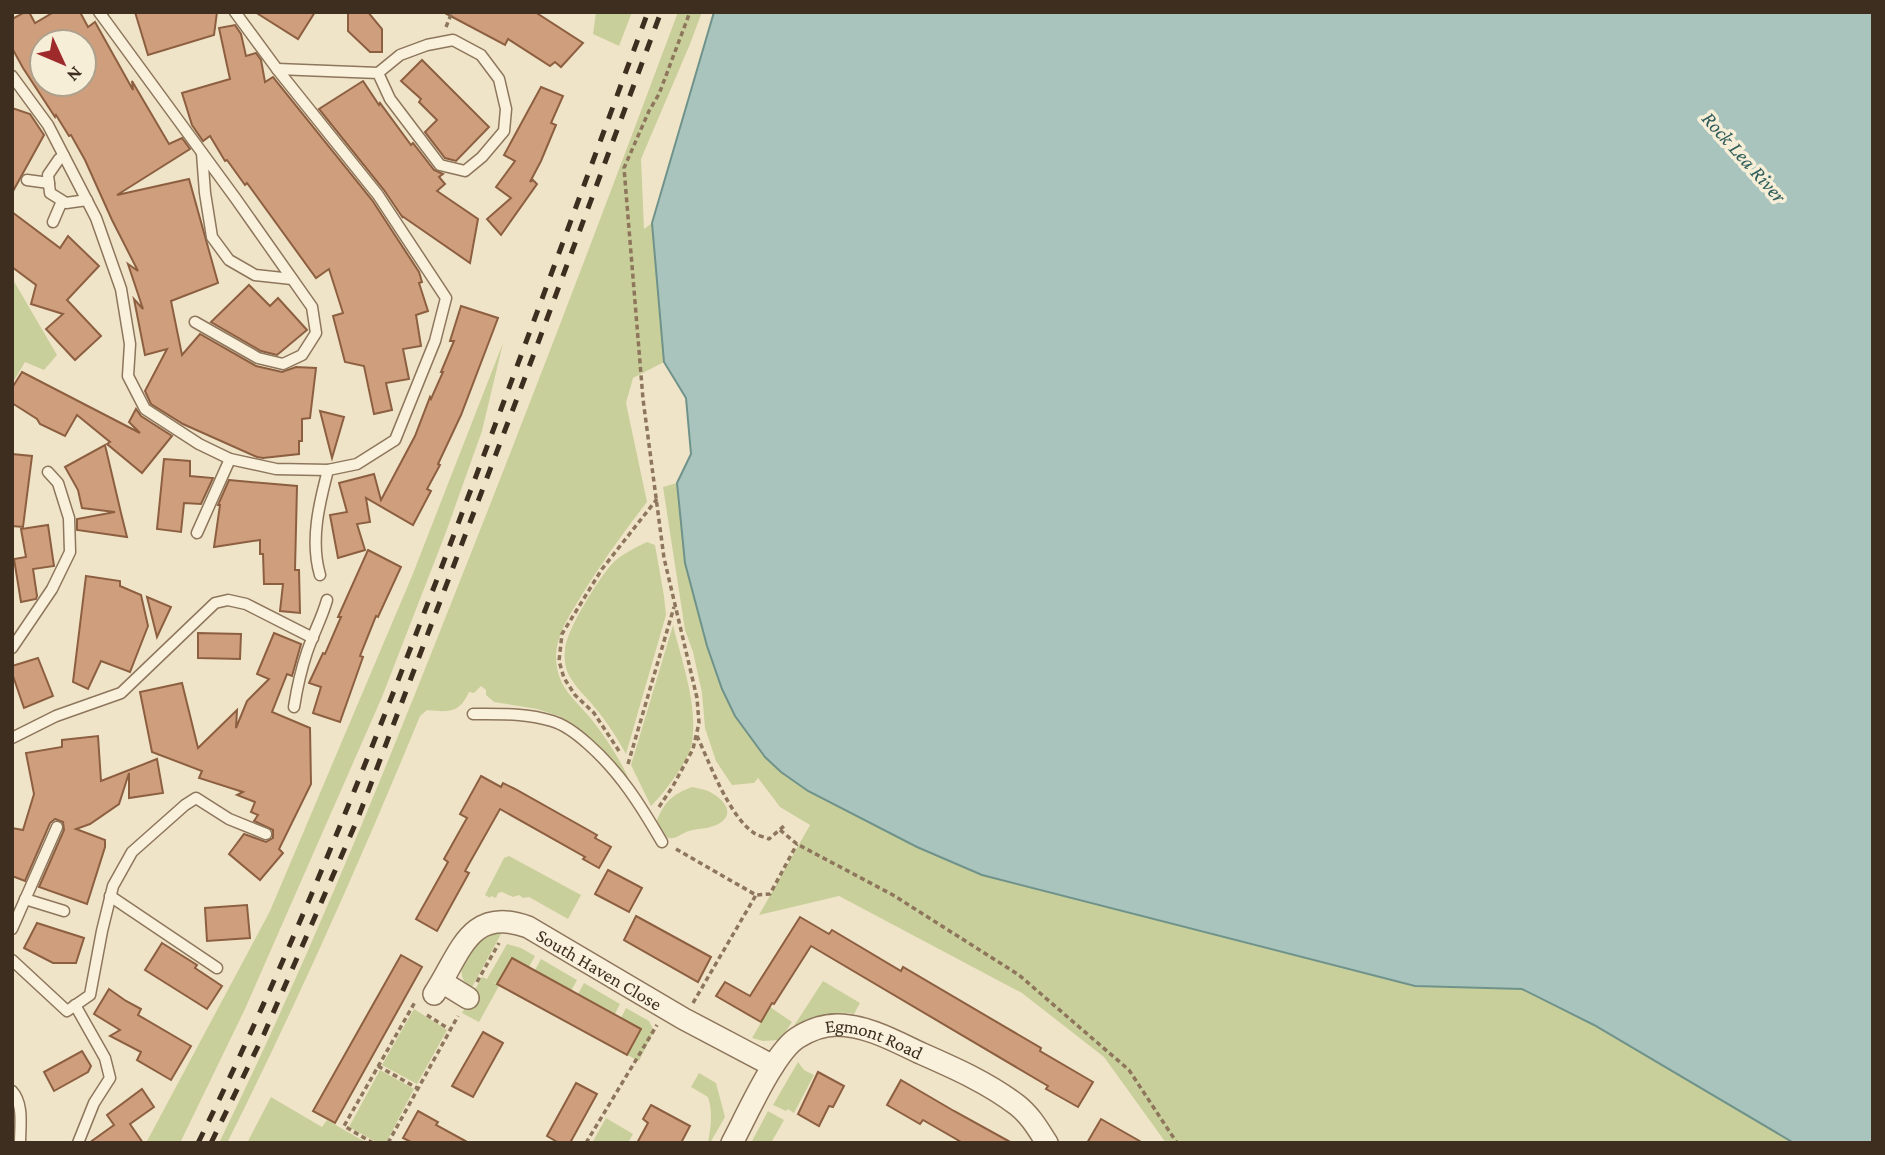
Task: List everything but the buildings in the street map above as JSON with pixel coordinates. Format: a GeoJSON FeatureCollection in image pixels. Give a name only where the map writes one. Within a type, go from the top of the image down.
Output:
{"type":"FeatureCollection","features":[{"type":"Feature","properties":{"kind":"street","name":"South Haven Close"},"geometry":{"type":"LineString","coordinates":[[438,988],[461,948],[478,929],[492,922],[513,921],[528,927],[684,1019],[773,1066]]}},
{"type":"Feature","properties":{"kind":"street"},"geometry":{"type":"LineString","coordinates":[[438,988],[468,998]]}},
{"type":"Feature","properties":{"kind":"street","name":"Egmont Road"},"geometry":{"type":"LineString","coordinates":[[732,1143],[773,1066],[788,1045],[820,1027],[834,1025],[880,1034],[998,1092],[1026,1113],[1047,1143]]}},
{"type":"Feature","properties":{"kind":"lane"},"geometry":{"type":"LineString","coordinates":[[99,12],[312,307],[316,333],[302,355],[283,364],[258,358],[195,322]]}},
{"type":"Feature","properties":{"kind":"lane"},"geometry":{"type":"LineString","coordinates":[[12,76],[48,125],[96,218],[121,289],[131,344],[128,376],[145,409],[199,444],[230,459],[276,469],[328,470],[357,464],[395,440],[435,341],[446,298],[378,195],[235,12]]}},
{"type":"Feature","properties":{"kind":"lane"},"geometry":{"type":"LineString","coordinates":[[277,69],[378,73],[400,55],[427,45],[453,40],[481,55],[499,79],[506,109],[504,131],[482,157],[465,171],[440,165],[390,99],[378,73]]}},
{"type":"Feature","properties":{"kind":"lane"},"geometry":{"type":"LineString","coordinates":[[202,153],[212,237],[229,260],[255,275],[292,279]]}},
{"type":"Feature","properties":{"kind":"lane"},"geometry":{"type":"LineString","coordinates":[[64,156],[48,175],[50,193],[66,203],[87,200]]}},
{"type":"Feature","properties":{"kind":"lane"},"geometry":{"type":"LineString","coordinates":[[27,180],[48,183]]}},
{"type":"Feature","properties":{"kind":"lane"},"geometry":{"type":"LineString","coordinates":[[53,222],[62,201]]}},
{"type":"Feature","properties":{"kind":"lane"},"geometry":{"type":"LineString","coordinates":[[197,533],[230,459]]}},
{"type":"Feature","properties":{"kind":"lane"},"geometry":{"type":"LineString","coordinates":[[320,575],[315,539],[328,470]]}},
{"type":"Feature","properties":{"kind":"lane"},"geometry":{"type":"LineString","coordinates":[[12,648],[51,589],[70,552],[69,518],[58,483],[48,472]]}},
{"type":"Feature","properties":{"kind":"lane"},"geometry":{"type":"LineString","coordinates":[[12,738],[56,716],[121,693],[215,603],[228,600],[246,604],[313,638]]}},
{"type":"Feature","properties":{"kind":"lane"},"geometry":{"type":"LineString","coordinates":[[294,706],[297,684],[307,651],[327,600]]}},
{"type":"Feature","properties":{"kind":"lane"},"geometry":{"type":"LineString","coordinates":[[472,714],[522,714],[555,722],[577,734],[617,772],[636,797],[662,842]]}},
{"type":"Feature","properties":{"kind":"lane"},"geometry":{"type":"LineString","coordinates":[[12,960],[67,1011],[90,995],[110,896],[132,852],[196,798],[229,819],[266,834]]}},
{"type":"Feature","properties":{"kind":"lane"},"geometry":{"type":"LineString","coordinates":[[12,929],[57,827]]}},
{"type":"Feature","properties":{"kind":"lane"},"geometry":{"type":"LineString","coordinates":[[110,896],[217,968]]}},
{"type":"Feature","properties":{"kind":"lane"},"geometry":{"type":"LineString","coordinates":[[25,899],[64,911]]}},
{"type":"Feature","properties":{"kind":"lane"},"geometry":{"type":"LineString","coordinates":[[75,1005],[105,1058],[110,1078],[94,1103],[78,1143]]}},
{"type":"Feature","properties":{"kind":"lane"},"geometry":{"type":"LineString","coordinates":[[12,1091],[19,1098],[20,1143]]}},
{"type":"Feature","properties":{"kind":"path"},"geometry":{"type":"LineString","coordinates":[[659,807],[684,768],[693,749],[699,723],[697,698],[664,558],[643,399],[624,168],[659,94],[690,12]]}},
{"type":"Feature","properties":{"kind":"path"},"geometry":{"type":"LineString","coordinates":[[657,499],[602,569],[562,634],[559,661],[564,678],[612,738],[627,766],[675,604]]}},
{"type":"Feature","properties":{"kind":"path"},"geometry":{"type":"LineString","coordinates":[[696,734],[736,814],[753,832],[769,839],[782,828],[797,844],[893,895],[1020,975],[1129,1070],[1177,1143]]}},
{"type":"Feature","properties":{"kind":"path"},"geometry":{"type":"LineString","coordinates":[[662,842],[756,895],[770,894],[797,844]]}},
{"type":"Feature","properties":{"kind":"path"},"geometry":{"type":"LineString","coordinates":[[586,1143],[657,1024],[684,1019],[756,895]]}},
{"type":"Feature","properties":{"kind":"path"},"geometry":{"type":"LineString","coordinates":[[388,1143],[449,1029],[513,921]]}},
{"type":"Feature","properties":{"kind":"path"},"geometry":{"type":"LineString","coordinates":[[373,1143],[344,1126],[416,1000],[438,988]]}},
{"type":"Feature","properties":{"kind":"path"},"geometry":{"type":"LineString","coordinates":[[413,1006],[449,1029]]}},
{"type":"Feature","properties":{"kind":"path"},"geometry":{"type":"LineString","coordinates":[[378,1066],[417,1088]]}},
{"type":"Feature","properties":{"kind":"green space"},"geometry":{"type":"Polygon","coordinates":[[[596,12],[632,12],[619,46],[593,34],[596,12]]]}},
{"type":"Feature","properties":{"kind":"green space"},"geometry":{"type":"Polygon","coordinates":[[[678,12],[702,12],[641,159],[644,229],[652,223],[714,12],[1873,1143],[1166,1143],[1104,1057],[1022,993],[839,896],[759,915],[810,825],[780,807],[758,778],[754,783],[732,785],[716,761],[705,728],[702,693],[685,630],[663,487],[677,483],[691,454],[686,398],[664,362],[633,378],[626,403],[647,502],[604,561],[572,612],[562,631],[556,654],[562,683],[603,734],[629,779],[583,732],[559,716],[537,709],[494,702],[481,686],[474,693],[469,692],[457,708],[447,711],[427,710],[420,716],[303,984],[227,1143],[219,1143],[342,872],[399,734],[483,523],[678,12]]]}},
{"type":"Feature","properties":{"kind":"green space"},"geometry":{"type":"Polygon","coordinates":[[[12,278],[57,355],[44,370],[25,362],[12,384],[12,278]]]}},
{"type":"Feature","properties":{"kind":"green space"},"geometry":{"type":"Polygon","coordinates":[[[503,343],[482,431],[446,532],[382,697],[245,1009],[180,1143],[146,1143],[270,911],[412,576],[503,343]]]}},
{"type":"Feature","properties":{"kind":"green space"},"geometry":{"type":"Polygon","coordinates":[[[647,542],[655,545],[666,615],[626,754],[616,736],[570,677],[565,652],[577,618],[605,572],[619,558],[647,542]]]}},
{"type":"Feature","properties":{"kind":"green space"},"geometry":{"type":"Polygon","coordinates":[[[673,625],[691,699],[692,743],[681,767],[651,806],[631,765],[673,625]]]}},
{"type":"Feature","properties":{"kind":"green space"},"geometry":{"type":"Polygon","coordinates":[[[692,787],[718,797],[727,810],[725,819],[716,825],[676,837],[666,837],[657,820],[663,808],[670,799],[692,787]]]}},
{"type":"Feature","properties":{"kind":"green space"},"geometry":{"type":"Polygon","coordinates":[[[509,856],[581,895],[568,919],[529,897],[513,897],[502,892],[498,893],[496,898],[485,895],[504,858],[509,856]]]}},
{"type":"Feature","properties":{"kind":"green space"},"geometry":{"type":"Polygon","coordinates":[[[501,934],[471,989],[464,981],[462,973],[467,955],[481,941],[501,934]]]}},
{"type":"Feature","properties":{"kind":"green space"},"geometry":{"type":"Polygon","coordinates":[[[507,944],[535,956],[529,967],[512,958],[497,984],[490,980],[499,986],[479,1022],[462,1013],[482,977],[487,979],[507,944]]]}},
{"type":"Feature","properties":{"kind":"green space"},"geometry":{"type":"Polygon","coordinates":[[[541,959],[577,980],[571,991],[535,970],[541,959]]]}},
{"type":"Feature","properties":{"kind":"green space"},"geometry":{"type":"Polygon","coordinates":[[[823,981],[860,1003],[854,1014],[829,1015],[790,1032],[823,981]]]}},
{"type":"Feature","properties":{"kind":"green space"},"geometry":{"type":"Polygon","coordinates":[[[584,983],[620,1004],[615,1014],[578,994],[584,983]]]}},
{"type":"Feature","properties":{"kind":"green space"},"geometry":{"type":"Polygon","coordinates":[[[770,1007],[792,1022],[780,1040],[763,1041],[752,1038],[770,1007]]]}},
{"type":"Feature","properties":{"kind":"green space"},"geometry":{"type":"Polygon","coordinates":[[[626,1008],[649,1021],[654,1031],[639,1061],[627,1055],[641,1029],[621,1018],[626,1008]]]}},
{"type":"Feature","properties":{"kind":"green space"},"geometry":{"type":"Polygon","coordinates":[[[414,1009],[447,1030],[417,1084],[382,1065],[414,1009]]]}},
{"type":"Feature","properties":{"kind":"green space"},"geometry":{"type":"Polygon","coordinates":[[[798,1062],[804,1070],[814,1075],[794,1113],[773,1105],[798,1062]]]}},
{"type":"Feature","properties":{"kind":"green space"},"geometry":{"type":"Polygon","coordinates":[[[380,1070],[414,1089],[386,1143],[378,1143],[349,1127],[380,1070]]]}},
{"type":"Feature","properties":{"kind":"green space"},"geometry":{"type":"Polygon","coordinates":[[[699,1073],[716,1083],[725,1117],[710,1143],[711,1114],[708,1097],[691,1087],[699,1073]]]}},
{"type":"Feature","properties":{"kind":"green space"},"geometry":{"type":"Polygon","coordinates":[[[271,1097],[322,1127],[327,1120],[367,1143],[247,1143],[271,1097]]]}},
{"type":"Feature","properties":{"kind":"green space"},"geometry":{"type":"Polygon","coordinates":[[[768,1111],[784,1120],[771,1143],[751,1143],[768,1111]]]}},
{"type":"Feature","properties":{"kind":"green space"},"geometry":{"type":"Polygon","coordinates":[[[606,1118],[633,1134],[628,1143],[592,1143],[606,1118]]]}},
{"type":"Feature","properties":{"kind":"water","name":"Rock Lea River"},"geometry":{"type":"Polygon","coordinates":[[[714,12],[1873,12],[1873,1143],[1794,1143],[1594,1025],[1522,989],[1415,986],[982,875],[917,847],[808,791],[765,757],[735,716],[722,689],[707,646],[685,563],[677,483],[691,454],[686,398],[664,362],[652,223],[714,12]]]}},
{"type":"Feature","properties":{"kind":"railway"},"geometry":{"type":"LineString","coordinates":[[198,1143],[300,922],[362,772],[475,479],[648,12]]}},
{"type":"Feature","properties":{"kind":"railway"},"geometry":{"type":"LineString","coordinates":[[211,1143],[264,1034],[358,818],[661,12]]}}]}
